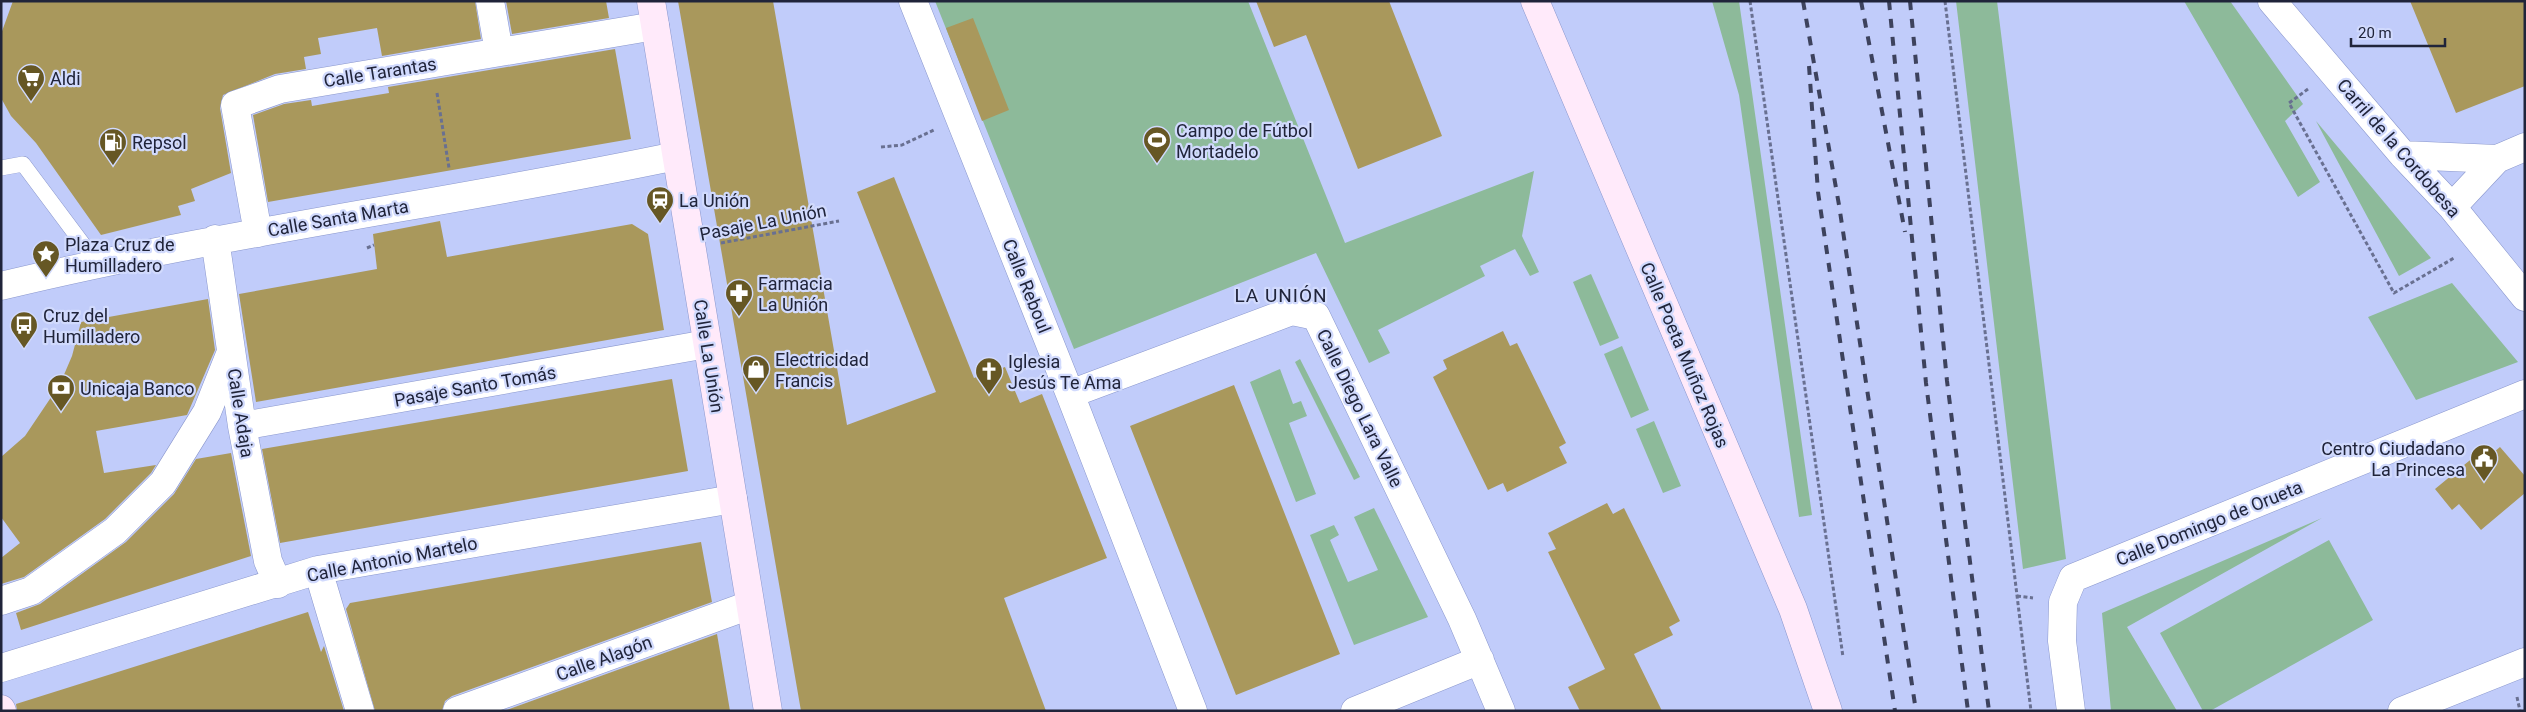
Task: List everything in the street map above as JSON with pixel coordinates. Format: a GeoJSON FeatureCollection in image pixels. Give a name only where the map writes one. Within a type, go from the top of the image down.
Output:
{"type":"FeatureCollection","features":[{"type":"Feature","properties":{"kind":"street"},"geometry":{"type":"LineString","coordinates":[[490,1],[499,52]]}},
{"type":"Feature","properties":{"kind":"street","name":"Calle Reboul"},"geometry":{"type":"LineString","coordinates":[[913,1],[1070,394],[1193,711]]}},
{"type":"Feature","properties":{"kind":"street","name":"Calle Poeta Muñoz Rojas"},"geometry":{"type":"LineString","coordinates":[[1535,1],[1794,609],[1828,711]]}},
{"type":"Feature","properties":{"kind":"street","name":"Carril de la Cordobesa"},"geometry":{"type":"LineString","coordinates":[[2272,1],[2403,155],[2452,207],[2525,297]]}},
{"type":"Feature","properties":{"kind":"street","name":"Calle Tarantas"},"geometry":{"type":"LineString","coordinates":[[258,233],[235,105],[280,89],[499,52],[653,14]]}},
{"type":"Feature","properties":{"kind":"street","name":"Calle La Unión"},"geometry":{"type":"LineString","coordinates":[[653,14],[768,711]]}},
{"type":"Feature","properties":{"kind":"street"},"geometry":{"type":"LineString","coordinates":[[2403,155],[2497,158],[2525,147]]}},
{"type":"Feature","properties":{"kind":"street","name":"Calle Santa Marta"},"geometry":{"type":"LineString","coordinates":[[1,286],[96,263],[215,239],[258,233],[676,156]]}},
{"type":"Feature","properties":{"kind":"street"},"geometry":{"type":"LineString","coordinates":[[2452,207],[2497,158]]}},
{"type":"Feature","properties":{"kind":"street","name":"Calle Adaja"},"geometry":{"type":"LineString","coordinates":[[215,239],[242,426],[268,561],[278,584]]}},
{"type":"Feature","properties":{"kind":"street","name":"Calle Diego Lara Valle"},"geometry":{"type":"LineString","coordinates":[[1070,394],[1292,311],[1316,316],[1480,660],[1501,711]]}},
{"type":"Feature","properties":{"kind":"street","name":"Pasaje Santo Tomás"},"geometry":{"type":"LineString","coordinates":[[242,426],[707,344]]}},
{"type":"Feature","properties":{"kind":"street"},"geometry":{"type":"LineString","coordinates":[[1,601],[31,591],[115,531],[163,483],[207,412],[231,352]]}},
{"type":"Feature","properties":{"kind":"street","name":"Calle Domingo de Orueta"},"geometry":{"type":"LineString","coordinates":[[2071,711],[2062,641],[2063,602],[2073,578],[2525,394]]}},
{"type":"Feature","properties":{"kind":"street","name":"Calle Antonio Martelo"},"geometry":{"type":"LineString","coordinates":[[1,668],[278,584],[318,570],[733,499]]}},
{"type":"Feature","properties":{"kind":"street"},"geometry":{"type":"LineString","coordinates":[[318,570],[360,711]]}},
{"type":"Feature","properties":{"kind":"street","name":"Calle Alagón"},"geometry":{"type":"LineString","coordinates":[[457,711],[750,605]]}},
{"type":"Feature","properties":{"kind":"street"},"geometry":{"type":"LineString","coordinates":[[1355,711],[1480,660]]}},
{"type":"Feature","properties":{"kind":"street"},"geometry":{"type":"LineString","coordinates":[[2402,711],[2525,662]]}},
{"type":"Feature","properties":{"kind":"lane"},"geometry":{"type":"LineString","coordinates":[[1,168],[23,164],[96,263]]}},
{"type":"Feature","properties":{"kind":"path"},"geometry":{"type":"LineString","coordinates":[[1750,1],[1845,665]]}},
{"type":"Feature","properties":{"kind":"path"},"geometry":{"type":"LineString","coordinates":[[1945,1],[2031,711]]}},
{"type":"Feature","properties":{"kind":"path"},"geometry":{"type":"LineString","coordinates":[[432,64],[449,169]]}},
{"type":"Feature","properties":{"kind":"path"},"geometry":{"type":"LineString","coordinates":[[2332,71],[2289,103],[2394,293],[2454,258]]}},
{"type":"Feature","properties":{"kind":"path"},"geometry":{"type":"LineString","coordinates":[[881,147],[902,145],[960,118]]}},
{"type":"Feature","properties":{"kind":"path","name":"Pasaje La Unión"},"geometry":{"type":"LineString","coordinates":[[692,249],[839,222]]}},
{"type":"Feature","properties":{"kind":"path"},"geometry":{"type":"LineString","coordinates":[[367,248],[374,245]]}},
{"type":"Feature","properties":{"kind":"green space","name":"Campo de Fútbol Mortadelo"},"geometry":{"type":"Polygon","coordinates":[[[935,1],[1248,1],[1345,243],[1534,171],[1522,236],[1539,272],[1530,276],[1515,249],[1480,266],[1485,276],[1378,330],[1390,353],[1369,363],[1316,253],[1074,349],[935,1]]]}},
{"type":"Feature","properties":{"kind":"green space"},"geometry":{"type":"Polygon","coordinates":[[[1712,1],[1739,1],[1812,515],[1799,517],[1739,95],[1712,1]]]}},
{"type":"Feature","properties":{"kind":"green space"},"geometry":{"type":"Polygon","coordinates":[[[1956,1],[1997,1],[2066,559],[2023,569],[1956,1]]]}},
{"type":"Feature","properties":{"kind":"green space"},"geometry":{"type":"Polygon","coordinates":[[[2184,1],[2230,1],[2303,104],[2285,121],[2320,182],[2298,197],[2184,1]]]}},
{"type":"Feature","properties":{"kind":"green space"},"geometry":{"type":"Polygon","coordinates":[[[2316,121],[2431,258],[2399,276],[2316,121]]]}},
{"type":"Feature","properties":{"kind":"green space"},"geometry":{"type":"Polygon","coordinates":[[[1591,274],[1619,338],[1600,346],[1573,282],[1591,274]]]}},
{"type":"Feature","properties":{"kind":"green space"},"geometry":{"type":"Polygon","coordinates":[[[2452,283],[2518,362],[2416,400],[2368,317],[2452,283]]]}},
{"type":"Feature","properties":{"kind":"green space"},"geometry":{"type":"Polygon","coordinates":[[[1622,346],[1649,410],[1631,418],[1604,354],[1622,346]]]}},
{"type":"Feature","properties":{"kind":"green space"},"geometry":{"type":"Polygon","coordinates":[[[1300,359],[1360,477],[1354,480],[1295,362],[1300,359]]]}},
{"type":"Feature","properties":{"kind":"green space"},"geometry":{"type":"Polygon","coordinates":[[[1280,369],[1293,404],[1301,401],[1307,416],[1289,423],[1316,494],[1296,502],[1250,382],[1280,369]]]}},
{"type":"Feature","properties":{"kind":"green space"},"geometry":{"type":"Polygon","coordinates":[[[1654,421],[1681,486],[1663,493],[1636,429],[1654,421]]]}},
{"type":"Feature","properties":{"kind":"green space"},"geometry":{"type":"Polygon","coordinates":[[[1374,508],[1428,617],[1354,645],[1310,535],[1334,525],[1339,535],[1330,540],[1348,582],[1378,570],[1354,517],[1374,508]]]}},
{"type":"Feature","properties":{"kind":"green space"},"geometry":{"type":"Polygon","coordinates":[[[2322,518],[2127,627],[2177,711],[2111,711],[2102,613],[2322,518]]]}},
{"type":"Feature","properties":{"kind":"green space"},"geometry":{"type":"Polygon","coordinates":[[[2329,540],[2373,620],[2210,711],[2203,711],[2160,633],[2329,540]]]}},
{"type":"Feature","properties":{"kind":"building"},"geometry":{"type":"Polygon","coordinates":[[[13,1],[475,1],[481,39],[382,56],[377,28],[318,38],[321,54],[304,57],[306,69],[275,74],[223,95],[220,108],[231,173],[191,189],[195,201],[178,206],[181,215],[101,235],[36,143],[11,116],[1,98],[1,34],[13,1]]]}},
{"type":"Feature","properties":{"kind":"building"},"geometry":{"type":"Polygon","coordinates":[[[506,1],[606,1],[609,18],[512,34],[506,1]]]}},
{"type":"Feature","properties":{"kind":"building"},"geometry":{"type":"Polygon","coordinates":[[[678,1],[773,1],[847,425],[936,392],[857,192],[894,177],[974,378],[1005,367],[1020,403],[1042,394],[1107,558],[1004,598],[1046,711],[801,711],[678,1]]]}},
{"type":"Feature","properties":{"kind":"building"},"geometry":{"type":"Polygon","coordinates":[[[1256,1],[1389,1],[1442,136],[1358,169],[1306,35],[1274,47],[1256,1]]]}},
{"type":"Feature","properties":{"kind":"building"},"geometry":{"type":"Polygon","coordinates":[[[2410,1],[2525,1],[2525,86],[2456,113],[2410,1]]]}},
{"type":"Feature","properties":{"kind":"building"},"geometry":{"type":"Polygon","coordinates":[[[973,18],[1009,110],[982,121],[946,28],[973,18]]]}},
{"type":"Feature","properties":{"kind":"building"},"geometry":{"type":"Polygon","coordinates":[[[615,49],[631,139],[268,202],[253,115],[284,104],[311,100],[312,106],[389,93],[388,87],[615,49]]]}},
{"type":"Feature","properties":{"kind":"building"},"geometry":{"type":"Polygon","coordinates":[[[440,221],[447,257],[632,224],[648,234],[664,330],[256,402],[239,294],[377,269],[373,234],[440,221]]]}},
{"type":"Feature","properties":{"kind":"building"},"geometry":{"type":"Polygon","coordinates":[[[208,299],[215,350],[187,415],[96,431],[104,473],[156,465],[151,473],[105,519],[24,577],[1,584],[1,558],[20,543],[1,517],[1,457],[25,436],[60,384],[72,356],[81,322],[208,299]]]}},
{"type":"Feature","properties":{"kind":"building"},"geometry":{"type":"Polygon","coordinates":[[[1503,331],[1510,346],[1517,343],[1566,443],[1559,447],[1567,463],[1507,492],[1503,483],[1488,490],[1433,377],[1447,369],[1443,360],[1503,331]]]}},
{"type":"Feature","properties":{"kind":"building"},"geometry":{"type":"Polygon","coordinates":[[[672,379],[688,471],[280,543],[262,449],[672,379]]]}},
{"type":"Feature","properties":{"kind":"building"},"geometry":{"type":"Polygon","coordinates":[[[1234,385],[1340,654],[1236,695],[1130,426],[1234,385]]]}},
{"type":"Feature","properties":{"kind":"building","name":"Centro Ciudadano La Princesa"},"geometry":{"type":"Polygon","coordinates":[[[2500,447],[2525,476],[2525,493],[2481,530],[2459,504],[2452,510],[2435,489],[2475,456],[2481,463],[2500,447]]]}},
{"type":"Feature","properties":{"kind":"building"},"geometry":{"type":"Polygon","coordinates":[[[231,453],[251,556],[21,630],[16,613],[40,604],[126,542],[174,494],[196,459],[231,453]]]}},
{"type":"Feature","properties":{"kind":"building"},"geometry":{"type":"Polygon","coordinates":[[[1607,503],[1613,514],[1624,508],[1680,621],[1669,627],[1673,635],[1634,654],[1662,711],[1580,711],[1568,687],[1605,669],[1548,552],[1556,549],[1548,533],[1607,503]]]}},
{"type":"Feature","properties":{"kind":"building"},"geometry":{"type":"Polygon","coordinates":[[[701,542],[712,602],[452,696],[445,701],[442,711],[375,711],[346,609],[350,603],[701,542]]]}},
{"type":"Feature","properties":{"kind":"building"},"geometry":{"type":"Polygon","coordinates":[[[308,612],[321,652],[324,646],[344,711],[17,711],[16,704],[308,612]]]}},
{"type":"Feature","properties":{"kind":"building"},"geometry":{"type":"Polygon","coordinates":[[[717,634],[730,711],[504,711],[717,634]]]}},
{"type":"Feature","properties":{"kind":"railway"},"geometry":{"type":"LineString","coordinates":[[1803,1],[1839,205],[1916,711]]}},
{"type":"Feature","properties":{"kind":"railway"},"geometry":{"type":"LineString","coordinates":[[1861,1],[1905,232]]}},
{"type":"Feature","properties":{"kind":"railway"},"geometry":{"type":"LineString","coordinates":[[1889,1],[1926,383],[1968,711]]}},
{"type":"Feature","properties":{"kind":"railway"},"geometry":{"type":"LineString","coordinates":[[1910,1],[1947,381],[1989,711]]}},
{"type":"Feature","properties":{"kind":"railway"},"geometry":{"type":"LineString","coordinates":[[1809,66],[1818,192],[1895,711]]}},
{"type":"Feature","properties":{"kind":"place","name":"Aldi"},"geometry":{"type":"Point","coordinates":[31,102]}},
{"type":"Feature","properties":{"kind":"place","name":"Campo de Fútbol Mortadelo"},"geometry":{"type":"Point","coordinates":[1157,164]}},
{"type":"Feature","properties":{"kind":"place","name":"Repsol"},"geometry":{"type":"Point","coordinates":[113,166]}},
{"type":"Feature","properties":{"kind":"place","name":"La Unión"},"geometry":{"type":"Point","coordinates":[660,224]}},
{"type":"Feature","properties":{"kind":"place","name":"Plaza Cruz de Humilladero"},"geometry":{"type":"Point","coordinates":[46,278]}},
{"type":"Feature","properties":{"kind":"place","name":"Farmacia La Unión"},"geometry":{"type":"Point","coordinates":[739,317]}},
{"type":"Feature","properties":{"kind":"place","name":"Cruz del Humilladero"},"geometry":{"type":"Point","coordinates":[24,349]}},
{"type":"Feature","properties":{"kind":"place","name":"Electricidad Francis"},"geometry":{"type":"Point","coordinates":[756,393]}},
{"type":"Feature","properties":{"kind":"place","name":"Iglesia Jesús Te Ama"},"geometry":{"type":"Point","coordinates":[989,395]}},
{"type":"Feature","properties":{"kind":"place","name":"Unicaja Banco"},"geometry":{"type":"Point","coordinates":[61,412]}},
{"type":"Feature","properties":{"kind":"place","name":"Centro Ciudadano La Princesa"},"geometry":{"type":"Point","coordinates":[2484,482]}},
{"type":"Feature","properties":{"kind":"district","name":"LA UNIÓN"},"geometry":{"type":"Point","coordinates":[1281,295]}}]}
